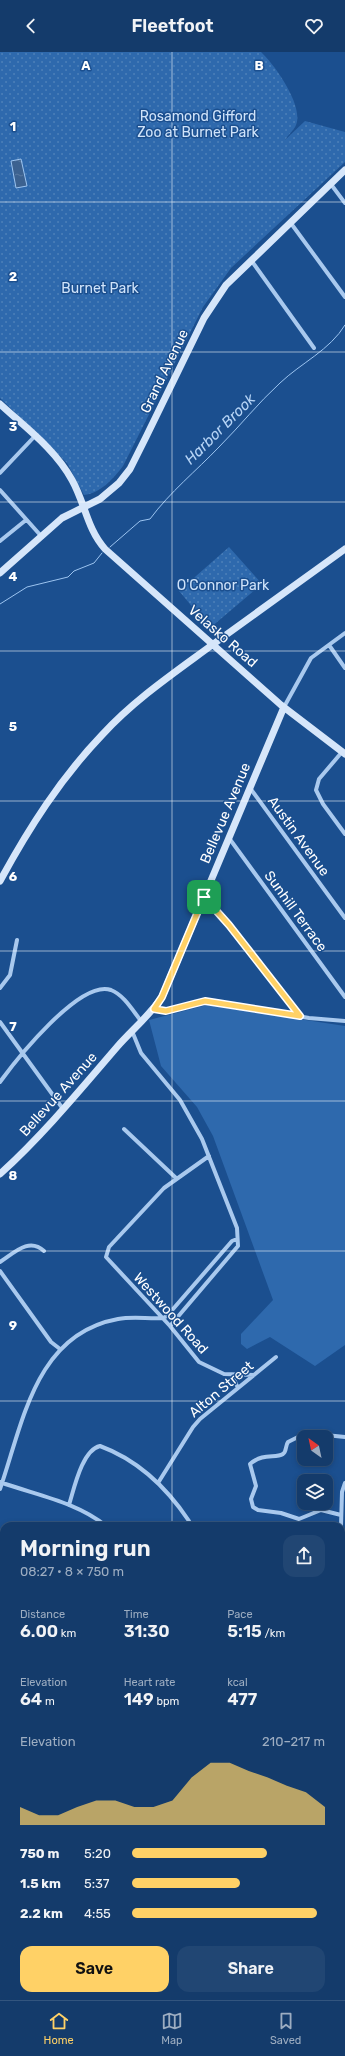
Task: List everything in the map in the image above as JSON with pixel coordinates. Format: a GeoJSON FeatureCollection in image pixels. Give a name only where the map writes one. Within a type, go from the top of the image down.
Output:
{"type":"FeatureCollection","features":[{"type":"Feature","properties":{"kind":"street","name":"Grand Avenue"},"geometry":{"type":"LineString","coordinates":[[0,573],[62,518],[108,493],[130,469],[204,318],[231,278],[345,170]]}},
{"type":"Feature","properties":{"kind":"street"},"geometry":{"type":"LineString","coordinates":[[330,183],[345,203]]}},
{"type":"Feature","properties":{"kind":"street"},"geometry":{"type":"LineString","coordinates":[[290,222],[345,297]]}},
{"type":"Feature","properties":{"kind":"street"},"geometry":{"type":"LineString","coordinates":[[250,259],[314,348]]}},
{"type":"Feature","properties":{"kind":"street","name":"Velasko Road"},"geometry":{"type":"LineString","coordinates":[[0,404],[62,463],[73,481],[95,535],[105,550],[284,707],[344,753]]}},
{"type":"Feature","properties":{"kind":"street"},"geometry":{"type":"LineString","coordinates":[[0,472],[35,436]]}},
{"type":"Feature","properties":{"kind":"street"},"geometry":{"type":"LineString","coordinates":[[0,490],[42,537]]}},
{"type":"Feature","properties":{"kind":"street"},"geometry":{"type":"LineString","coordinates":[[0,541],[26,520]]}},
{"type":"Feature","properties":{"kind":"street"},"geometry":{"type":"LineString","coordinates":[[0,881],[29,830],[50,798],[92,745],[116,720],[146,694],[345,549]]}},
{"type":"Feature","properties":{"kind":"street","name":"Bellevue Avenue"},"geometry":{"type":"LineString","coordinates":[[0,1174],[63,1109],[132,1030],[154,1009],[162,997],[249,787],[284,707],[307,663],[345,633]]}},
{"type":"Feature","properties":{"kind":"street"},"geometry":{"type":"LineString","coordinates":[[329,645],[345,668]]}},
{"type":"Feature","properties":{"kind":"street"},"geometry":{"type":"LineString","coordinates":[[344,753],[317,781],[316,790],[323,804],[345,834]]}},
{"type":"Feature","properties":{"kind":"street","name":"Austin Avenue"},"geometry":{"type":"LineString","coordinates":[[249,787],[345,918]]}},
{"type":"Feature","properties":{"kind":"street","name":"Sunhill Terrace"},"geometry":{"type":"LineString","coordinates":[[229,838],[345,997]]}},
{"type":"Feature","properties":{"kind":"street"},"geometry":{"type":"LineString","coordinates":[[204,897],[229,925],[300,1016]]}},
{"type":"Feature","properties":{"kind":"street"},"geometry":{"type":"LineString","coordinates":[[0,988],[10,975],[17,940]]}},
{"type":"Feature","properties":{"kind":"street"},"geometry":{"type":"LineString","coordinates":[[0,1082],[22,1053],[53,1020],[96,991],[108,989],[115,992],[141,1021]]}},
{"type":"Feature","properties":{"kind":"street"},"geometry":{"type":"LineString","coordinates":[[154,1009],[166,1011],[205,1001],[300,1016],[345,1021]]}},
{"type":"Feature","properties":{"kind":"street"},"geometry":{"type":"LineString","coordinates":[[0,1022],[63,1109]]}},
{"type":"Feature","properties":{"kind":"street"},"geometry":{"type":"LineString","coordinates":[[132,1030],[141,1053],[166,1082],[187,1112],[209,1156],[237,1228],[238,1246],[170,1326]]}},
{"type":"Feature","properties":{"kind":"street"},"geometry":{"type":"LineString","coordinates":[[124,1129],[176,1178],[209,1156]]}},
{"type":"Feature","properties":{"kind":"street","name":"Westwood Road"},"geometry":{"type":"LineString","coordinates":[[176,1178],[164,1188],[107,1250],[106,1257],[109,1262],[163,1318],[199,1362],[216,1371],[232,1375],[254,1375]]}},
{"type":"Feature","properties":{"kind":"street"},"geometry":{"type":"LineString","coordinates":[[0,1489],[29,1398],[43,1372],[60,1349],[82,1332],[109,1321],[138,1317],[163,1318],[167,1316],[232,1241],[237,1238]]}},
{"type":"Feature","properties":{"kind":"street"},"geometry":{"type":"LineString","coordinates":[[0,1262],[19,1249],[30,1244],[35,1245],[44,1251]]}},
{"type":"Feature","properties":{"kind":"street"},"geometry":{"type":"LineString","coordinates":[[0,1271],[51,1342],[60,1349]]}},
{"type":"Feature","properties":{"kind":"street","name":"Alton Street"},"geometry":{"type":"LineString","coordinates":[[158,1483],[193,1427],[212,1408],[276,1357]]}},
{"type":"Feature","properties":{"kind":"street"},"geometry":{"type":"LineString","coordinates":[[232,1375],[238,1388]]}},
{"type":"Feature","properties":{"kind":"street"},"geometry":{"type":"LineString","coordinates":[[341,1515],[321,1510],[300,1519],[281,1513],[258,1510],[251,1504],[251,1499],[256,1486],[250,1464],[262,1456],[281,1455],[285,1451],[288,1442],[300,1435],[308,1433],[345,1437]]}},
{"type":"Feature","properties":{"kind":"street"},"geometry":{"type":"LineString","coordinates":[[69,1505],[86,1456],[91,1450],[100,1446],[144,1471],[158,1483],[189,1521]]}},
{"type":"Feature","properties":{"kind":"street"},"geometry":{"type":"LineString","coordinates":[[1,1482],[69,1505],[95,1517],[101,1522]]}},
{"type":"Feature","properties":{"kind":"street"},"geometry":{"type":"LineString","coordinates":[[341,1522],[342,1492],[345,1483]]}},
{"type":"Feature","properties":{"kind":"green space","name":"Burnet Park"},"geometry":{"type":"Polygon","coordinates":[[[0,52],[261,52],[274,66],[287,86],[296,107],[296,125],[285,140],[305,121],[345,132],[345,162],[231,268],[203,307],[123,466],[106,485],[90,494],[84,495],[67,463],[0,398],[0,52]]]}},
{"type":"Feature","properties":{"kind":"green space","name":"O'Connor Park"},"geometry":{"type":"Polygon","coordinates":[[[229,547],[262,584],[210,628],[179,591],[229,547]]]}},
{"type":"Feature","properties":{"kind":"green space"},"geometry":{"type":"Polygon","coordinates":[[[207,1005],[345,1026],[345,1345],[315,1366],[270,1337],[247,1349],[241,1344],[241,1334],[273,1300],[213,1136],[197,1107],[161,1066],[149,1020],[207,1005]]]}},
{"type":"Feature","properties":{"kind":"water"},"geometry":{"type":"Polygon","coordinates":[[[21,159],[27,186],[16,188],[11,161],[21,159]]]}},
{"type":"Feature","properties":{"kind":"waterway","name":"Harbor Brook"},"geometry":{"type":"LineString","coordinates":[[110,547],[140,521],[150,519],[175,491],[272,391],[288,376],[331,342],[345,325]]}},
{"type":"Feature","properties":{"kind":"waterway","name":"Harbor Brook"},"geometry":{"type":"LineString","coordinates":[[0,604],[27,587],[68,577],[74,571],[94,563],[102,553]]}},
{"type":"Feature","properties":{"kind":"route"},"geometry":{"type":"LineString","coordinates":[[204,897],[229,925],[300,1016],[214,1001],[205,1001],[166,1011],[154,1009],[162,997],[204,897]]}},
{"type":"Feature","properties":{"kind":"park label","name":"Rosamond Gifford Zoo at Burnet Park"},"geometry":{"type":"Point","coordinates":[198,124]}}]}
